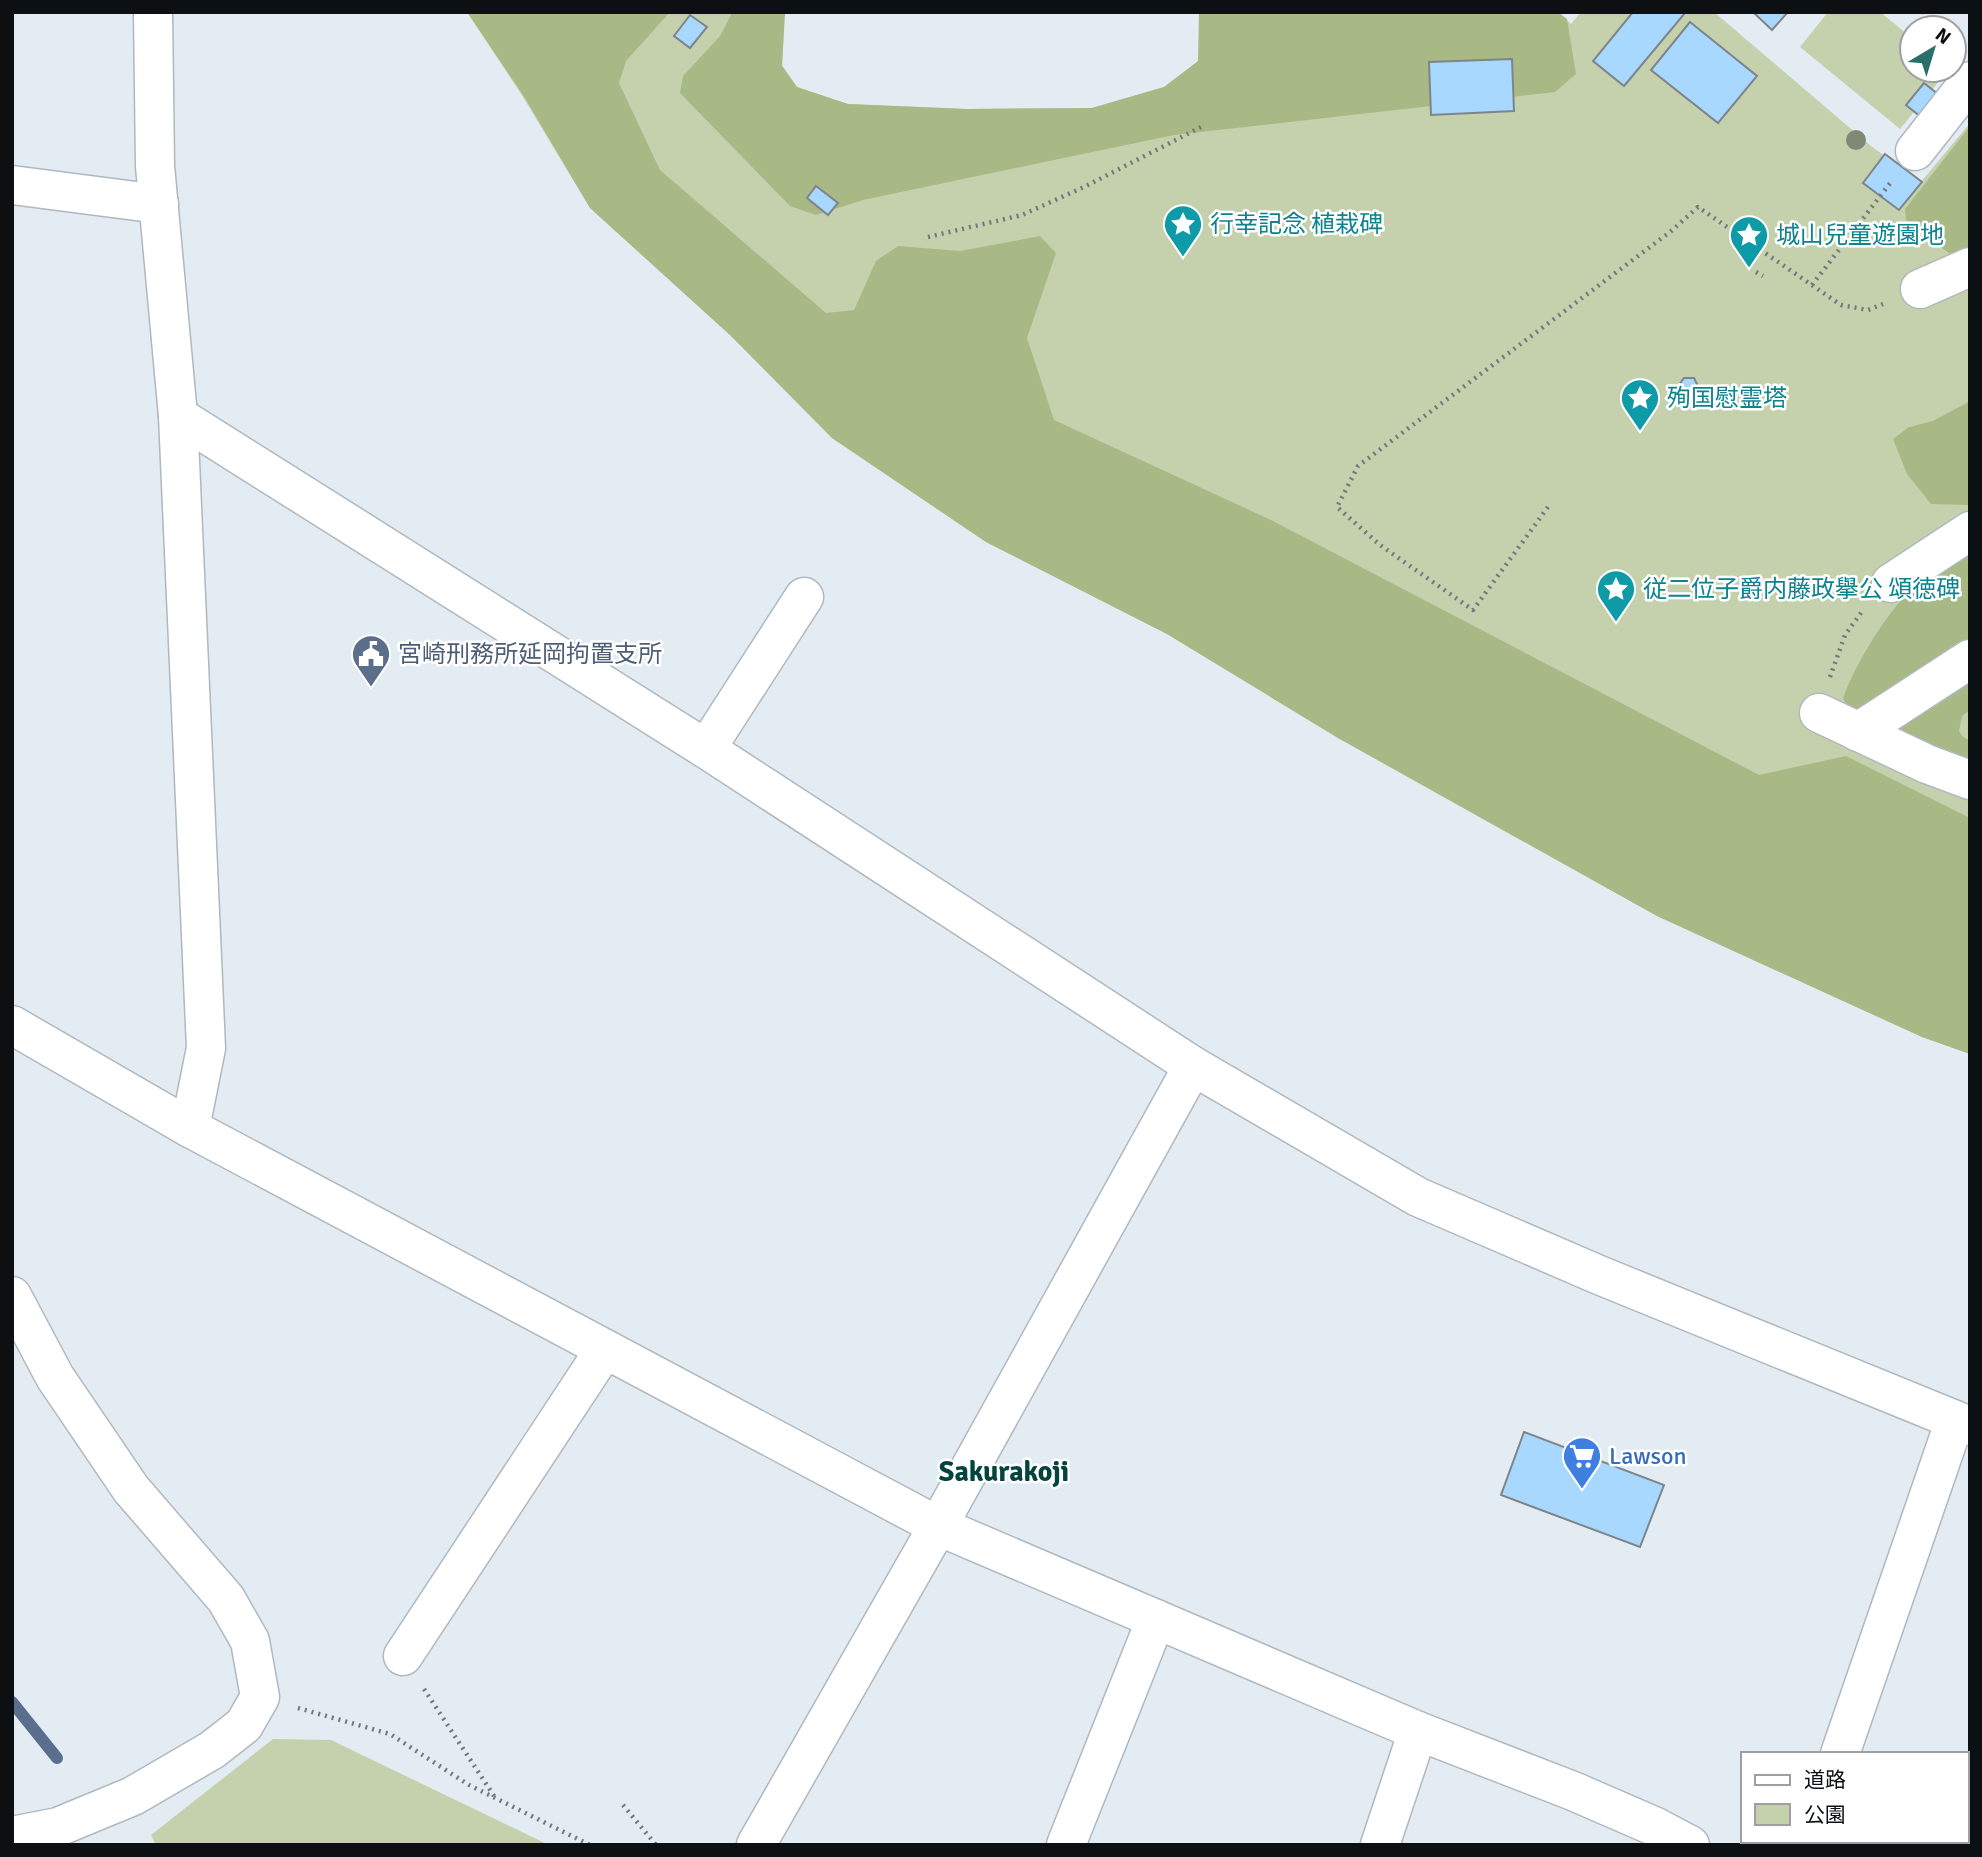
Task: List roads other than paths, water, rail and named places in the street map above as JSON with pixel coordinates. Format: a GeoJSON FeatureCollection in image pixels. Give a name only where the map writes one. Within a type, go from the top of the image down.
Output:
{"type":"FeatureCollection","features":[{"type":"Feature","properties":{"kind":"street"},"geometry":{"type":"LineString","coordinates":[[153,12],[155,166],[178,416],[206,1048],[190,1128]]}},
{"type":"Feature","properties":{"kind":"street"},"geometry":{"type":"LineString","coordinates":[[1915,151],[1970,81]]}},
{"type":"Feature","properties":{"kind":"street"},"geometry":{"type":"LineString","coordinates":[[12,185],[159,204]]}},
{"type":"Feature","properties":{"kind":"street"},"geometry":{"type":"LineString","coordinates":[[1920,289],[1970,267]]}},
{"type":"Feature","properties":{"kind":"street"},"geometry":{"type":"LineString","coordinates":[[178,416],[706,749],[1193,1066],[1418,1197],[1611,1280],[1962,1423],[1841,1752]]}},
{"type":"Feature","properties":{"kind":"street"},"geometry":{"type":"LineString","coordinates":[[1891,583],[1970,531]]}},
{"type":"Feature","properties":{"kind":"street"},"geometry":{"type":"LineString","coordinates":[[706,749],[804,597]]}},
{"type":"Feature","properties":{"kind":"street"},"geometry":{"type":"LineString","coordinates":[[1858,732],[1970,659]]}},
{"type":"Feature","properties":{"kind":"street"},"geometry":{"type":"LineString","coordinates":[[1819,713],[1927,764],[1970,780]]}},
{"type":"Feature","properties":{"kind":"street"},"geometry":{"type":"LineString","coordinates":[[12,1025],[190,1128],[938,1526],[1418,1731],[1573,1791],[1690,1845]]}},
{"type":"Feature","properties":{"kind":"street"},"geometry":{"type":"LineString","coordinates":[[756,1845],[938,1526],[1193,1066]]}},
{"type":"Feature","properties":{"kind":"street"},"geometry":{"type":"LineString","coordinates":[[12,1296],[55,1377],[131,1489],[226,1599],[250,1641],[260,1697],[244,1725],[212,1750],[133,1796],[58,1827],[12,1836]]}},
{"type":"Feature","properties":{"kind":"street"},"geometry":{"type":"LineString","coordinates":[[403,1657],[605,1349]]}},
{"type":"Feature","properties":{"kind":"street"},"geometry":{"type":"LineString","coordinates":[[1066,1845],[1156,1619]]}},
{"type":"Feature","properties":{"kind":"street"},"geometry":{"type":"LineString","coordinates":[[1380,1845],[1418,1731]]}},
{"type":"Feature","properties":{"kind":"waterway"},"geometry":{"type":"LineString","coordinates":[[12,1702],[57,1758]]}},
{"type":"Feature","properties":{"kind":"place","name":"行幸記念 植栽碑"},"geometry":{"type":"Point","coordinates":[1183,258]}},
{"type":"Feature","properties":{"kind":"place","name":"城山兒童遊園地"},"geometry":{"type":"Point","coordinates":[1749,269]}},
{"type":"Feature","properties":{"kind":"place","name":"殉国慰霊塔"},"geometry":{"type":"Point","coordinates":[1640,432]}},
{"type":"Feature","properties":{"kind":"place","name":"従二位子爵内藤政擧公 頌徳碑"},"geometry":{"type":"Point","coordinates":[1616,623]}},
{"type":"Feature","properties":{"kind":"place","name":"宮崎刑務所延岡拘置支所"},"geometry":{"type":"Point","coordinates":[371,688]}},
{"type":"Feature","properties":{"kind":"place","name":"Lawson"},"geometry":{"type":"Point","coordinates":[1582,1490]}},
{"type":"Feature","properties":{"kind":"district","name":"Sakurakoji"},"geometry":{"type":"Point","coordinates":[1004,1472]}}]}
